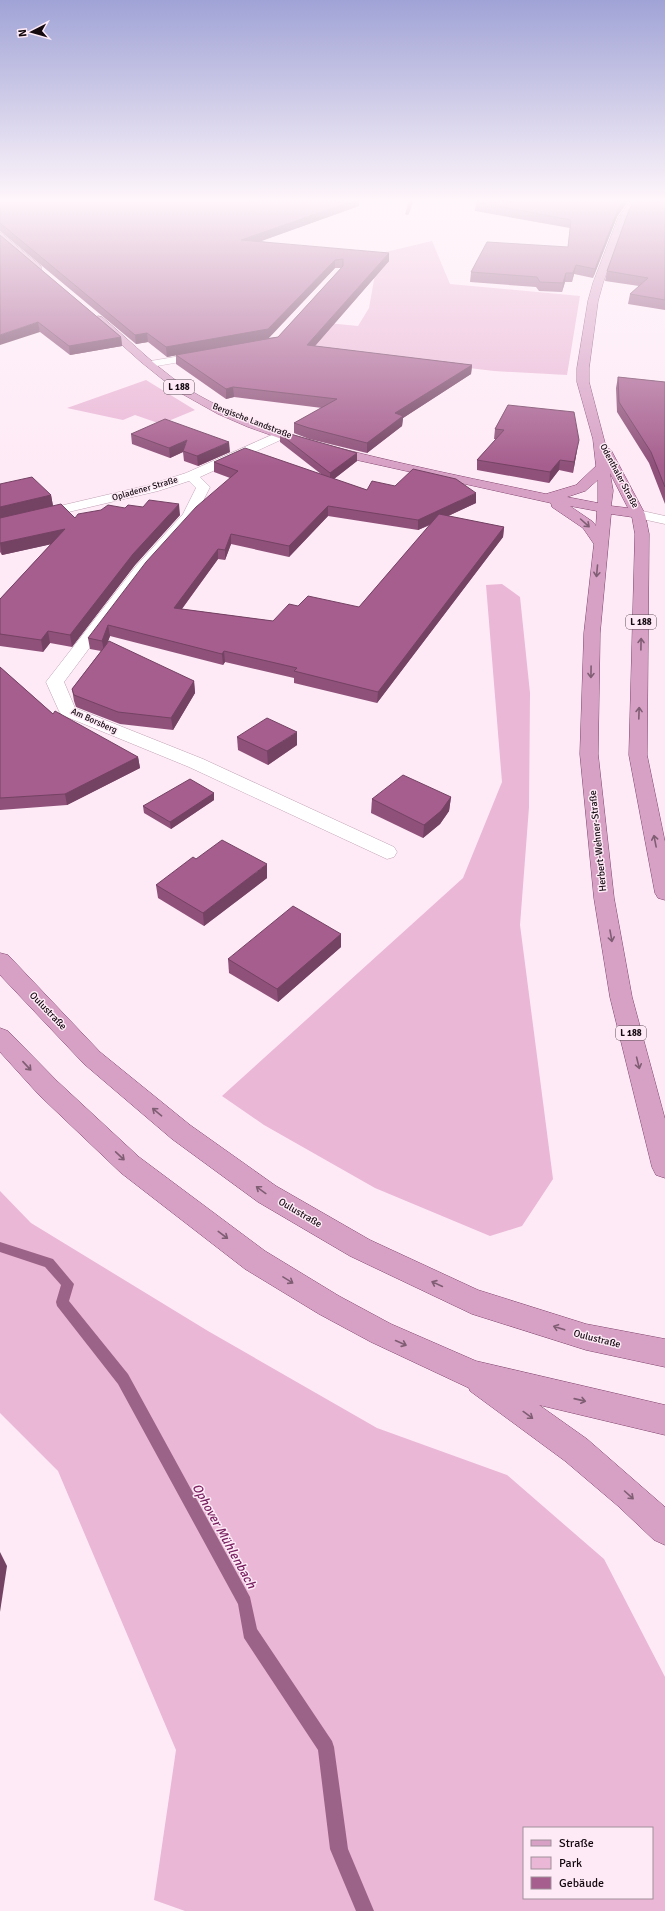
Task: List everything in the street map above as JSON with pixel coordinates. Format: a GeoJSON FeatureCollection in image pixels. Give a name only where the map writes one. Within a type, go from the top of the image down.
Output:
{"type":"FeatureCollection","features":[{"type":"Feature","properties":{"kind":"main road","name":"Odenthaler Straße"},"geometry":{"type":"LineString","coordinates":[[597,288],[593,301],[583,368],[583,381],[599,439],[606,491],[604,509]]}},
{"type":"Feature","properties":{"kind":"main road","name":"Bergische Landstraße"},"geometry":{"type":"LineString","coordinates":[[92,313],[172,382],[210,405],[282,434],[382,463],[604,509]]}},
{"type":"Feature","properties":{"kind":"main road","name":"Odenthaler Straße"},"geometry":{"type":"LineString","coordinates":[[599,439],[638,514]]}},
{"type":"Feature","properties":{"kind":"main road"},"geometry":{"type":"LineString","coordinates":[[540,496],[561,495],[580,490],[602,468]]}},
{"type":"Feature","properties":{"kind":"main road"},"geometry":{"type":"LineString","coordinates":[[540,496],[568,510],[588,525],[600,543]]}},
{"type":"Feature","properties":{"kind":"main road","name":"L 188"},"geometry":{"type":"LineString","coordinates":[[604,509],[638,514],[642,534],[638,755],[665,893]]}},
{"type":"Feature","properties":{"kind":"main road","name":"Herbert-Wehner-Straße"},"geometry":{"type":"LineString","coordinates":[[604,509],[592,633],[590,754],[604,898],[621,997],[665,1167]]}},
{"type":"Feature","properties":{"kind":"main road","name":"Oulustraße"},"geometry":{"type":"LineString","coordinates":[[0,961],[92,1058],[181,1132],[267,1194],[360,1248],[472,1301],[586,1337],[665,1353]]}},
{"type":"Feature","properties":{"kind":"main road"},"geometry":{"type":"LineString","coordinates":[[0,1037],[48,1088],[130,1165],[255,1260],[329,1305],[381,1334],[473,1375],[665,1420]]}},
{"type":"Feature","properties":{"kind":"main road"},"geometry":{"type":"LineString","coordinates":[[473,1375],[576,1450],[629,1495],[665,1529]]}},
{"type":"Feature","properties":{"kind":"street"},"geometry":{"type":"LineString","coordinates":[[151,364],[212,354]]}},
{"type":"Feature","properties":{"kind":"street","name":"Opladener Straße"},"geometry":{"type":"LineString","coordinates":[[0,524],[115,498],[191,476],[282,434]]}},
{"type":"Feature","properties":{"kind":"street","name":"Am Borsberg"},"geometry":{"type":"LineString","coordinates":[[191,476],[203,487],[189,516],[141,568],[55,682],[68,711],[196,764],[387,852]]}},
{"type":"Feature","properties":{"kind":"street"},"geometry":{"type":"LineString","coordinates":[[638,514],[665,520]]}},
{"type":"Feature","properties":{"kind":"green space"},"geometry":{"type":"Polygon","coordinates":[[[373,288],[495,288],[580,296],[567,375],[494,371],[294,347],[317,322],[358,326],[369,308],[373,288]]]}},
{"type":"Feature","properties":{"kind":"green space"},"geometry":{"type":"Polygon","coordinates":[[[146,380],[195,410],[161,424],[135,415],[123,420],[67,408],[146,380]]]}},
{"type":"Feature","properties":{"kind":"green space"},"geometry":{"type":"Polygon","coordinates":[[[502,584],[520,597],[530,693],[529,807],[520,925],[553,1179],[522,1226],[490,1236],[375,1188],[264,1125],[222,1096],[463,878],[502,782],[486,585],[502,584]]]}},
{"type":"Feature","properties":{"kind":"green space"},"geometry":{"type":"Polygon","coordinates":[[[0,1191],[31,1223],[208,1331],[377,1428],[507,1475],[604,1559],[665,1677],[665,1911],[185,1911],[154,1900],[176,1750],[58,1471],[0,1413],[0,1191]]]}},
{"type":"Feature","properties":{"kind":"building"},"geometry":{"type":"Polygon","coordinates":[[[0,288],[63,288],[121,337],[69,346],[38,322],[0,335],[0,288]]]}},
{"type":"Feature","properties":{"kind":"building"},"geometry":{"type":"Polygon","coordinates":[[[79,288],[308,288],[268,329],[166,347],[147,333],[135,335],[79,288]]]}},
{"type":"Feature","properties":{"kind":"building"},"geometry":{"type":"Polygon","coordinates":[[[323,288],[358,288],[307,345],[472,365],[395,413],[403,416],[367,443],[294,423],[337,399],[233,387],[226,389],[176,355],[278,337],[323,288]]]}},
{"type":"Feature","properties":{"kind":"building"},"geometry":{"type":"Polygon","coordinates":[[[637,288],[665,288],[665,300],[630,294],[637,288]]]}},
{"type":"Feature","properties":{"kind":"building"},"geometry":{"type":"Polygon","coordinates":[[[618,377],[665,382],[665,487],[651,452],[619,402],[618,377]]]}},
{"type":"Feature","properties":{"kind":"building"},"geometry":{"type":"Polygon","coordinates":[[[508,405],[574,412],[579,440],[574,462],[560,460],[550,472],[477,460],[504,430],[495,429],[508,405]]]}},
{"type":"Feature","properties":{"kind":"building"},"geometry":{"type":"Polygon","coordinates":[[[165,419],[229,442],[197,456],[183,451],[187,440],[169,448],[131,434],[165,419]]]}},
{"type":"Feature","properties":{"kind":"building"},"geometry":{"type":"Polygon","coordinates":[[[283,432],[357,453],[330,473],[280,434],[283,432]]]}},
{"type":"Feature","properties":{"kind":"building"},"geometry":{"type":"Polygon","coordinates":[[[245,448],[367,490],[372,481],[395,486],[413,469],[456,479],[476,493],[418,520],[328,506],[289,546],[231,534],[225,550],[218,549],[174,608],[273,621],[289,604],[298,606],[308,596],[359,607],[439,514],[504,527],[378,692],[294,671],[297,668],[224,651],[222,654],[108,625],[102,641],[88,638],[146,562],[196,507],[238,471],[214,462],[245,448]]]}},
{"type":"Feature","properties":{"kind":"building"},"geometry":{"type":"Polygon","coordinates":[[[32,477],[51,495],[0,507],[0,484],[32,477]]]}},
{"type":"Feature","properties":{"kind":"building"},"geometry":{"type":"Polygon","coordinates":[[[149,500],[179,504],[133,554],[70,635],[48,631],[41,640],[0,634],[0,599],[65,529],[0,543],[0,518],[61,504],[75,518],[78,514],[101,510],[108,505],[125,508],[128,505],[143,507],[149,500]]]}},
{"type":"Feature","properties":{"kind":"building"},"geometry":{"type":"Polygon","coordinates":[[[109,641],[194,681],[171,718],[118,712],[74,695],[72,689],[109,641]]]}},
{"type":"Feature","properties":{"kind":"building"},"geometry":{"type":"Polygon","coordinates":[[[0,667],[53,714],[55,711],[138,757],[65,794],[0,798],[0,667]]]}},
{"type":"Feature","properties":{"kind":"building"},"geometry":{"type":"Polygon","coordinates":[[[267,718],[297,732],[267,751],[237,737],[267,718]]]}},
{"type":"Feature","properties":{"kind":"building"},"geometry":{"type":"Polygon","coordinates":[[[403,775],[451,797],[441,811],[424,825],[372,799],[403,775]]]}},
{"type":"Feature","properties":{"kind":"building"},"geometry":{"type":"Polygon","coordinates":[[[190,779],[214,793],[170,822],[143,806],[190,779]]]}},
{"type":"Feature","properties":{"kind":"building"},"geometry":{"type":"Polygon","coordinates":[[[222,840],[267,864],[203,913],[156,885],[193,857],[196,859],[222,840]]]}},
{"type":"Feature","properties":{"kind":"building"},"geometry":{"type":"Polygon","coordinates":[[[293,906],[341,934],[277,989],[228,959],[293,906]]]}},
{"type":"Feature","properties":{"kind":"waterway","name":"Ophover Mühlenbach"},"geometry":{"type":"LineString","coordinates":[[0,1247],[49,1263],[68,1284],[62,1302],[123,1379],[245,1602],[250,1632],[326,1747],[339,1849],[365,1911]]}}]}
